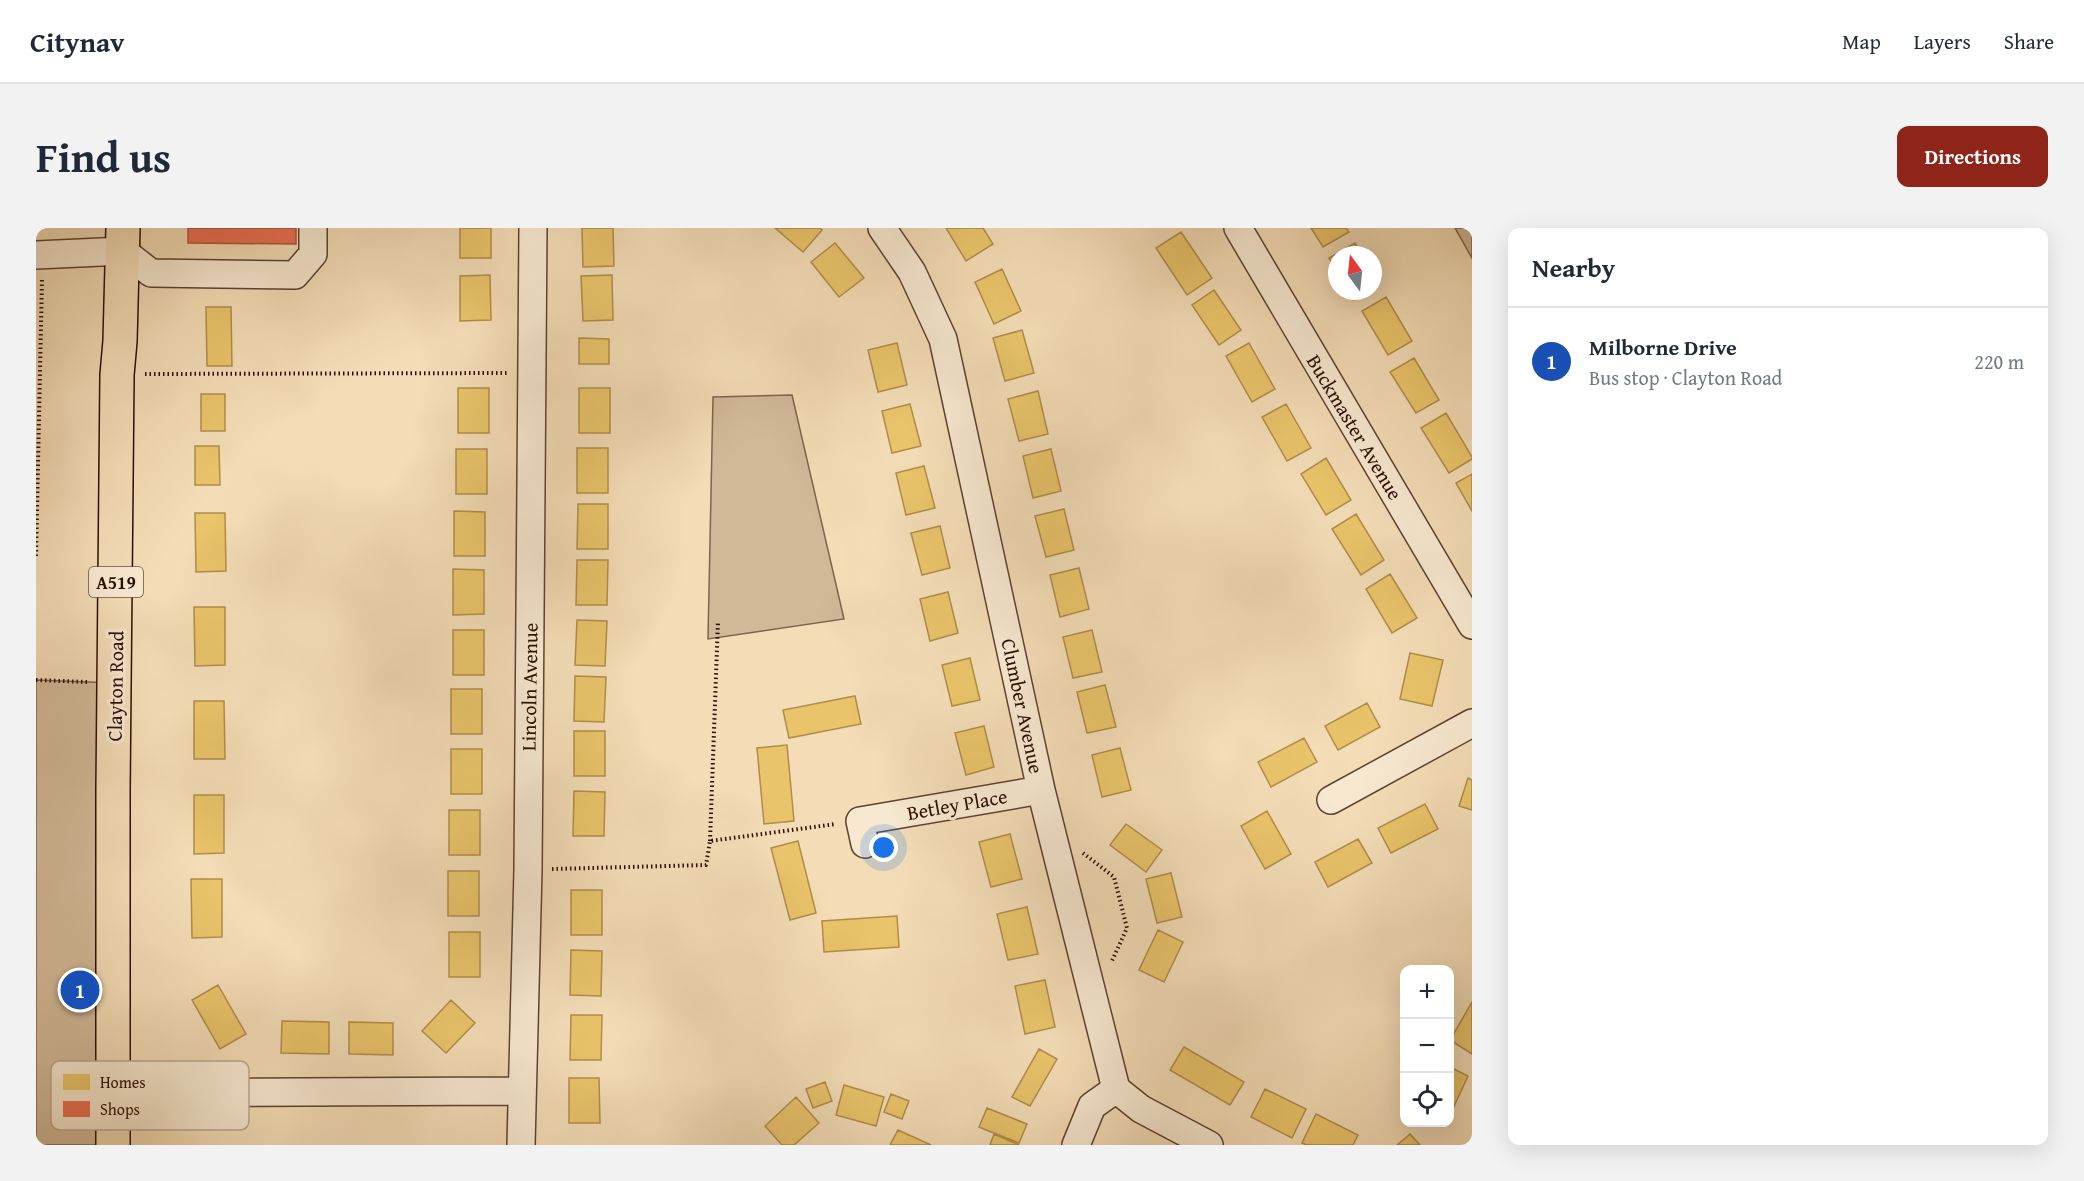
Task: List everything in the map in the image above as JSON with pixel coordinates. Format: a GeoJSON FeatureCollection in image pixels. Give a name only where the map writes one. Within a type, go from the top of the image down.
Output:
{"type":"FeatureCollection","features":[{"type":"Feature","properties":{"kind":"main road","name":"Clayton Road"},"geometry":{"type":"LineString","coordinates":[[113,1061],[117,375],[123,239]]}},
{"type":"Feature","properties":{"kind":"street"},"geometry":{"type":"LineString","coordinates":[[39,255],[123,239],[152,273],[295,274],[313,254],[313,228]]}},
{"type":"Feature","properties":{"kind":"street","name":"Lincoln Avenue"},"geometry":{"type":"LineString","coordinates":[[521,1145],[528,870],[533,228]]}},
{"type":"Feature","properties":{"kind":"street","name":"Clumber Avenue"},"geometry":{"type":"LineString","coordinates":[[882,228],[912,272],[943,339],[1041,790],[1116,1089]]}},
{"type":"Feature","properties":{"kind":"street","name":"Buckmaster Avenue"},"geometry":{"type":"LineString","coordinates":[[1238,228],[1472,625]]}},
{"type":"Feature","properties":{"kind":"street"},"geometry":{"type":"LineString","coordinates":[[1331,800],[1472,723]]}},
{"type":"Feature","properties":{"kind":"street","name":"Betley Place"},"geometry":{"type":"LineString","coordinates":[[863,832],[1041,790]]}},
{"type":"Feature","properties":{"kind":"street"},"geometry":{"type":"LineString","coordinates":[[1076,1145],[1092,1106],[1116,1089],[1141,1109],[1209,1145]]}},
{"type":"Feature","properties":{"kind":"street"},"geometry":{"type":"LineString","coordinates":[[249,1092],[522,1091]]}},
{"type":"Feature","properties":{"kind":"path"},"geometry":{"type":"LineString","coordinates":[[36,556],[41,300],[39,255]]}},
{"type":"Feature","properties":{"kind":"path"},"geometry":{"type":"LineString","coordinates":[[36,293],[41,300]]}},
{"type":"Feature","properties":{"kind":"path"},"geometry":{"type":"LineString","coordinates":[[117,375],[533,373]]}},
{"type":"Feature","properties":{"kind":"path"},"geometry":{"type":"LineString","coordinates":[[528,870],[706,865],[710,841],[718,621]]}},
{"type":"Feature","properties":{"kind":"path"},"geometry":{"type":"LineString","coordinates":[[36,680],[115,683]]}},
{"type":"Feature","properties":{"kind":"path"},"geometry":{"type":"LineString","coordinates":[[710,841],[863,832]]}},
{"type":"Feature","properties":{"kind":"path"},"geometry":{"type":"LineString","coordinates":[[1052,833],[1076,847],[1114,877],[1127,928],[1095,1002]]}},
{"type":"Feature","properties":{"kind":"shaded area"},"geometry":{"type":"Polygon","coordinates":[[[1455,228],[1472,228],[1472,258],[1455,228]]]}},
{"type":"Feature","properties":{"kind":"shaded area"},"geometry":{"type":"Polygon","coordinates":[[[792,395],[844,619],[708,639],[713,397],[792,395]]]}},
{"type":"Feature","properties":{"kind":"shaded area"},"geometry":{"type":"Polygon","coordinates":[[[36,680],[115,683],[113,1061],[51,1061],[51,1130],[112,1130],[112,1145],[36,1145],[36,680]]]}},
{"type":"Feature","properties":{"kind":"building: Homes"},"geometry":{"type":"Polygon","coordinates":[[[460,228],[491,228],[491,258],[460,258],[460,228]]]}},
{"type":"Feature","properties":{"kind":"building: Homes"},"geometry":{"type":"Polygon","coordinates":[[[582,228],[613,228],[614,266],[583,267],[582,228]]]}},
{"type":"Feature","properties":{"kind":"building: Homes"},"geometry":{"type":"Polygon","coordinates":[[[775,228],[820,228],[822,230],[803,252],[775,228]]]}},
{"type":"Feature","properties":{"kind":"building: Homes"},"geometry":{"type":"Polygon","coordinates":[[[946,228],[983,228],[993,244],[966,261],[946,228]]]}},
{"type":"Feature","properties":{"kind":"building: Homes"},"geometry":{"type":"Polygon","coordinates":[[[1311,228],[1346,228],[1349,232],[1323,247],[1311,228]]]}},
{"type":"Feature","properties":{"kind":"building: Homes"},"geometry":{"type":"Polygon","coordinates":[[[1181,232],[1212,278],[1187,295],[1156,248],[1181,232]]]}},
{"type":"Feature","properties":{"kind":"building: Homes"},"geometry":{"type":"Polygon","coordinates":[[[835,243],[864,278],[839,297],[811,262],[835,243]]]}},
{"type":"Feature","properties":{"kind":"building: Homes"},"geometry":{"type":"Polygon","coordinates":[[[1002,269],[1021,311],[994,324],[975,282],[1002,269]]]}},
{"type":"Feature","properties":{"kind":"building: Homes"},"geometry":{"type":"Polygon","coordinates":[[[490,275],[491,320],[460,321],[460,276],[490,275]]]}},
{"type":"Feature","properties":{"kind":"building: Homes"},"geometry":{"type":"Polygon","coordinates":[[[612,275],[613,320],[583,321],[581,276],[612,275]]]}},
{"type":"Feature","properties":{"kind":"building: Homes"},"geometry":{"type":"Polygon","coordinates":[[[1214,290],[1241,330],[1219,345],[1192,305],[1214,290]]]}},
{"type":"Feature","properties":{"kind":"building: Homes"},"geometry":{"type":"Polygon","coordinates":[[[1386,297],[1412,341],[1388,355],[1362,311],[1386,297]]]}},
{"type":"Feature","properties":{"kind":"building: Homes"},"geometry":{"type":"Polygon","coordinates":[[[206,307],[231,307],[232,366],[207,366],[206,307]]]}},
{"type":"Feature","properties":{"kind":"building: Homes"},"geometry":{"type":"Polygon","coordinates":[[[1022,330],[1034,373],[1005,381],[993,338],[1022,330]]]}},
{"type":"Feature","properties":{"kind":"building: Homes"},"geometry":{"type":"Polygon","coordinates":[[[579,338],[609,339],[609,364],[579,364],[579,338]]]}},
{"type":"Feature","properties":{"kind":"building: Homes"},"geometry":{"type":"Polygon","coordinates":[[[897,343],[907,385],[878,392],[868,350],[897,343]]]}},
{"type":"Feature","properties":{"kind":"building: Homes"},"geometry":{"type":"Polygon","coordinates":[[[1249,343],[1275,389],[1252,402],[1226,356],[1249,343]]]}},
{"type":"Feature","properties":{"kind":"building: Homes"},"geometry":{"type":"Polygon","coordinates":[[[1414,358],[1439,400],[1416,413],[1390,372],[1414,358]]]}},
{"type":"Feature","properties":{"kind":"building: Homes"},"geometry":{"type":"Polygon","coordinates":[[[458,388],[489,388],[489,433],[458,433],[458,388]]]}},
{"type":"Feature","properties":{"kind":"building: Homes"},"geometry":{"type":"Polygon","coordinates":[[[579,388],[610,388],[610,433],[579,433],[579,388]]]}},
{"type":"Feature","properties":{"kind":"building: Homes"},"geometry":{"type":"Polygon","coordinates":[[[1038,391],[1048,434],[1019,441],[1008,399],[1038,391]]]}},
{"type":"Feature","properties":{"kind":"building: Homes"},"geometry":{"type":"Polygon","coordinates":[[[201,394],[225,394],[225,431],[201,431],[201,394]]]}},
{"type":"Feature","properties":{"kind":"building: Homes"},"geometry":{"type":"Polygon","coordinates":[[[910,404],[921,446],[892,453],[882,411],[910,404]]]}},
{"type":"Feature","properties":{"kind":"building: Homes"},"geometry":{"type":"Polygon","coordinates":[[[1286,404],[1311,448],[1287,461],[1262,417],[1286,404]]]}},
{"type":"Feature","properties":{"kind":"building: Homes"},"geometry":{"type":"Polygon","coordinates":[[[1446,413],[1472,457],[1449,473],[1421,428],[1446,413]]]}},
{"type":"Feature","properties":{"kind":"building: Homes"},"geometry":{"type":"Polygon","coordinates":[[[195,446],[219,446],[220,485],[195,485],[195,446]]]}},
{"type":"Feature","properties":{"kind":"building: Homes"},"geometry":{"type":"Polygon","coordinates":[[[577,448],[608,448],[608,493],[577,493],[577,448]]]}},
{"type":"Feature","properties":{"kind":"building: Homes"},"geometry":{"type":"Polygon","coordinates":[[[456,449],[487,449],[487,494],[456,494],[456,449]]]}},
{"type":"Feature","properties":{"kind":"building: Homes"},"geometry":{"type":"Polygon","coordinates":[[[1051,449],[1061,491],[1033,498],[1023,456],[1051,449]]]}},
{"type":"Feature","properties":{"kind":"building: Homes"},"geometry":{"type":"Polygon","coordinates":[[[1326,458],[1351,500],[1326,515],[1301,474],[1326,458]]]}},
{"type":"Feature","properties":{"kind":"building: Homes"},"geometry":{"type":"Polygon","coordinates":[[[924,466],[935,508],[906,515],[896,473],[924,466]]]}},
{"type":"Feature","properties":{"kind":"building: Homes"},"geometry":{"type":"Polygon","coordinates":[[[1472,474],[1472,511],[1456,483],[1472,474]]]}},
{"type":"Feature","properties":{"kind":"building: Homes"},"geometry":{"type":"Polygon","coordinates":[[[578,504],[608,504],[608,549],[577,549],[578,504]]]}},
{"type":"Feature","properties":{"kind":"building: Homes"},"geometry":{"type":"Polygon","coordinates":[[[1064,509],[1074,550],[1046,557],[1035,516],[1064,509]]]}},
{"type":"Feature","properties":{"kind":"building: Homes"},"geometry":{"type":"Polygon","coordinates":[[[454,511],[485,512],[485,556],[454,556],[454,511]]]}},
{"type":"Feature","properties":{"kind":"building: Homes"},"geometry":{"type":"Polygon","coordinates":[[[195,513],[225,513],[226,571],[196,572],[195,513]]]}},
{"type":"Feature","properties":{"kind":"building: Homes"},"geometry":{"type":"Polygon","coordinates":[[[1356,514],[1384,560],[1361,575],[1332,529],[1356,514]]]}},
{"type":"Feature","properties":{"kind":"building: Homes"},"geometry":{"type":"Polygon","coordinates":[[[940,526],[950,568],[922,575],[911,533],[940,526]]]}},
{"type":"Feature","properties":{"kind":"building: Homes"},"geometry":{"type":"Polygon","coordinates":[[[577,560],[608,560],[607,605],[576,605],[577,560]]]}},
{"type":"Feature","properties":{"kind":"building: Homes"},"geometry":{"type":"Polygon","coordinates":[[[1079,568],[1089,609],[1060,617],[1050,575],[1079,568]]]}},
{"type":"Feature","properties":{"kind":"building: Homes"},"geometry":{"type":"Polygon","coordinates":[[[453,569],[484,570],[484,614],[453,615],[453,569]]]}},
{"type":"Feature","properties":{"kind":"building: Homes"},"geometry":{"type":"Polygon","coordinates":[[[1390,574],[1417,618],[1392,633],[1366,589],[1390,574]]]}},
{"type":"Feature","properties":{"kind":"building: Homes"},"geometry":{"type":"Polygon","coordinates":[[[948,592],[958,633],[930,641],[920,599],[948,592]]]}},
{"type":"Feature","properties":{"kind":"building: Homes"},"geometry":{"type":"Polygon","coordinates":[[[194,607],[225,607],[225,665],[195,666],[194,607]]]}},
{"type":"Feature","properties":{"kind":"building: Homes"},"geometry":{"type":"Polygon","coordinates":[[[577,620],[607,621],[605,666],[575,665],[577,620]]]}},
{"type":"Feature","properties":{"kind":"building: Homes"},"geometry":{"type":"Polygon","coordinates":[[[453,630],[484,630],[484,675],[453,675],[453,630]]]}},
{"type":"Feature","properties":{"kind":"building: Homes"},"geometry":{"type":"Polygon","coordinates":[[[1092,630],[1102,672],[1073,678],[1063,637],[1092,630]]]}},
{"type":"Feature","properties":{"kind":"building: Homes"},"geometry":{"type":"Polygon","coordinates":[[[1410,653],[1443,660],[1432,706],[1400,699],[1410,653]]]}},
{"type":"Feature","properties":{"kind":"building: Homes"},"geometry":{"type":"Polygon","coordinates":[[[970,658],[980,700],[952,706],[942,665],[970,658]]]}},
{"type":"Feature","properties":{"kind":"building: Homes"},"geometry":{"type":"Polygon","coordinates":[[[575,676],[606,677],[604,722],[574,721],[575,676]]]}},
{"type":"Feature","properties":{"kind":"building: Homes"},"geometry":{"type":"Polygon","coordinates":[[[1105,685],[1116,727],[1087,733],[1077,692],[1105,685]]]}},
{"type":"Feature","properties":{"kind":"building: Homes"},"geometry":{"type":"Polygon","coordinates":[[[451,689],[482,689],[482,734],[451,734],[451,689]]]}},
{"type":"Feature","properties":{"kind":"building: Homes"},"geometry":{"type":"Polygon","coordinates":[[[855,696],[861,724],[789,738],[783,710],[855,696]]]}},
{"type":"Feature","properties":{"kind":"building: Homes"},"geometry":{"type":"Polygon","coordinates":[[[194,701],[224,701],[225,759],[194,759],[194,701]]]}},
{"type":"Feature","properties":{"kind":"building: Homes"},"geometry":{"type":"Polygon","coordinates":[[[1367,703],[1380,727],[1338,750],[1325,726],[1367,703]]]}},
{"type":"Feature","properties":{"kind":"building: Homes"},"geometry":{"type":"Polygon","coordinates":[[[984,726],[994,767],[966,775],[955,733],[984,726]]]}},
{"type":"Feature","properties":{"kind":"building: Homes"},"geometry":{"type":"Polygon","coordinates":[[[574,731],[605,731],[605,776],[574,776],[574,731]]]}},
{"type":"Feature","properties":{"kind":"building: Homes"},"geometry":{"type":"Polygon","coordinates":[[[1304,738],[1317,762],[1271,787],[1258,762],[1304,738]]]}},
{"type":"Feature","properties":{"kind":"building: Homes"},"geometry":{"type":"Polygon","coordinates":[[[787,745],[794,821],[764,824],[757,748],[787,745]]]}},
{"type":"Feature","properties":{"kind":"building: Homes"},"geometry":{"type":"Polygon","coordinates":[[[1120,748],[1131,790],[1102,797],[1092,755],[1120,748]]]}},
{"type":"Feature","properties":{"kind":"building: Homes"},"geometry":{"type":"Polygon","coordinates":[[[451,749],[482,749],[482,794],[451,794],[451,749]]]}},
{"type":"Feature","properties":{"kind":"building: Homes"},"geometry":{"type":"Polygon","coordinates":[[[1468,778],[1472,780],[1472,810],[1459,806],[1468,778]]]}},
{"type":"Feature","properties":{"kind":"building: Homes"},"geometry":{"type":"Polygon","coordinates":[[[574,791],[605,792],[604,836],[573,836],[574,791]]]}},
{"type":"Feature","properties":{"kind":"building: Homes"},"geometry":{"type":"Polygon","coordinates":[[[194,795],[224,795],[224,853],[194,854],[194,795]]]}},
{"type":"Feature","properties":{"kind":"building: Homes"},"geometry":{"type":"Polygon","coordinates":[[[1425,804],[1438,829],[1391,853],[1378,828],[1425,804]]]}},
{"type":"Feature","properties":{"kind":"building: Homes"},"geometry":{"type":"Polygon","coordinates":[[[449,810],[480,810],[480,855],[449,855],[449,810]]]}},
{"type":"Feature","properties":{"kind":"building: Homes"},"geometry":{"type":"Polygon","coordinates":[[[1267,811],[1291,854],[1265,869],[1241,826],[1267,811]]]}},
{"type":"Feature","properties":{"kind":"building: Homes"},"geometry":{"type":"Polygon","coordinates":[[[1126,824],[1162,850],[1146,872],[1110,845],[1126,824]]]}},
{"type":"Feature","properties":{"kind":"building: Homes"},"geometry":{"type":"Polygon","coordinates":[[[1010,834],[1022,879],[991,887],[979,842],[1010,834]]]}},
{"type":"Feature","properties":{"kind":"building: Homes"},"geometry":{"type":"Polygon","coordinates":[[[1358,839],[1372,863],[1328,887],[1315,862],[1358,839]]]}},
{"type":"Feature","properties":{"kind":"building: Homes"},"geometry":{"type":"Polygon","coordinates":[[[798,841],[816,913],[790,920],[771,848],[798,841]]]}},
{"type":"Feature","properties":{"kind":"building: Homes"},"geometry":{"type":"Polygon","coordinates":[[[448,871],[479,871],[479,916],[448,916],[448,871]]]}},
{"type":"Feature","properties":{"kind":"building: Homes"},"geometry":{"type":"Polygon","coordinates":[[[1171,873],[1182,917],[1157,923],[1146,879],[1171,873]]]}},
{"type":"Feature","properties":{"kind":"building: Homes"},"geometry":{"type":"Polygon","coordinates":[[[191,879],[222,879],[222,937],[192,938],[191,879]]]}},
{"type":"Feature","properties":{"kind":"building: Homes"},"geometry":{"type":"Polygon","coordinates":[[[571,890],[602,890],[602,935],[571,935],[571,890]]]}},
{"type":"Feature","properties":{"kind":"building: Homes"},"geometry":{"type":"Polygon","coordinates":[[[1027,907],[1038,954],[1008,960],[997,914],[1027,907]]]}},
{"type":"Feature","properties":{"kind":"building: Homes"},"geometry":{"type":"Polygon","coordinates":[[[897,916],[899,947],[824,952],[822,921],[897,916]]]}},
{"type":"Feature","properties":{"kind":"building: Homes"},"geometry":{"type":"Polygon","coordinates":[[[1158,930],[1183,942],[1164,982],[1139,970],[1158,930]]]}},
{"type":"Feature","properties":{"kind":"building: Homes"},"geometry":{"type":"Polygon","coordinates":[[[449,932],[480,932],[480,977],[449,977],[449,932]]]}},
{"type":"Feature","properties":{"kind":"building: Homes"},"geometry":{"type":"Polygon","coordinates":[[[571,950],[602,951],[601,996],[570,995],[571,950]]]}},
{"type":"Feature","properties":{"kind":"building: Homes"},"geometry":{"type":"Polygon","coordinates":[[[1045,980],[1055,1027],[1025,1034],[1015,986],[1045,980]]]}},
{"type":"Feature","properties":{"kind":"building: Homes"},"geometry":{"type":"Polygon","coordinates":[[[218,985],[246,1034],[220,1049],[192,1000],[218,985]]]}},
{"type":"Feature","properties":{"kind":"building: Homes"},"geometry":{"type":"Polygon","coordinates":[[[451,1000],[475,1023],[446,1053],[422,1031],[451,1000]]]}},
{"type":"Feature","properties":{"kind":"building: Homes"},"geometry":{"type":"Polygon","coordinates":[[[1472,1002],[1472,1054],[1454,1043],[1454,1033],[1472,1002]]]}},
{"type":"Feature","properties":{"kind":"building: Homes"},"geometry":{"type":"Polygon","coordinates":[[[571,1015],[602,1015],[601,1060],[570,1060],[571,1015]]]}},
{"type":"Feature","properties":{"kind":"building: Homes"},"geometry":{"type":"Polygon","coordinates":[[[282,1021],[329,1022],[329,1054],[281,1053],[282,1021]]]}},
{"type":"Feature","properties":{"kind":"building: Homes"},"geometry":{"type":"Polygon","coordinates":[[[349,1022],[393,1023],[393,1055],[349,1054],[349,1022]]]}},
{"type":"Feature","properties":{"kind":"building: Homes"},"geometry":{"type":"Polygon","coordinates":[[[1184,1047],[1244,1082],[1230,1105],[1170,1070],[1184,1047]]]}},
{"type":"Feature","properties":{"kind":"building: Homes"},"geometry":{"type":"Polygon","coordinates":[[[1039,1049],[1057,1059],[1030,1106],[1012,1097],[1039,1049]]]}},
{"type":"Feature","properties":{"kind":"building: Homes"},"geometry":{"type":"Polygon","coordinates":[[[1454,1069],[1468,1076],[1454,1106],[1454,1069]]]}},
{"type":"Feature","properties":{"kind":"building: Homes"},"geometry":{"type":"Polygon","coordinates":[[[569,1078],[599,1078],[600,1123],[569,1123],[569,1078]]]}},
{"type":"Feature","properties":{"kind":"building: Homes"},"geometry":{"type":"Polygon","coordinates":[[[825,1082],[832,1101],[813,1108],[806,1089],[825,1082]]]}},
{"type":"Feature","properties":{"kind":"building: Homes"},"geometry":{"type":"Polygon","coordinates":[[[844,1085],[884,1097],[876,1126],[836,1115],[844,1085]]]}},
{"type":"Feature","properties":{"kind":"building: Homes"},"geometry":{"type":"Polygon","coordinates":[[[1265,1089],[1306,1109],[1292,1138],[1251,1117],[1265,1089]]]}},
{"type":"Feature","properties":{"kind":"building: Homes"},"geometry":{"type":"Polygon","coordinates":[[[891,1094],[909,1101],[902,1119],[884,1112],[891,1094]]]}},
{"type":"Feature","properties":{"kind":"building: Homes"},"geometry":{"type":"Polygon","coordinates":[[[796,1097],[819,1123],[794,1145],[782,1145],[765,1126],[796,1097]]]}},
{"type":"Feature","properties":{"kind":"building: Homes"},"geometry":{"type":"Polygon","coordinates":[[[987,1108],[1027,1124],[1019,1143],[979,1127],[987,1108]]]}},
{"type":"Feature","properties":{"kind":"building: Homes"},"geometry":{"type":"Polygon","coordinates":[[[1316,1114],[1358,1135],[1353,1145],[1307,1145],[1302,1143],[1316,1114]]]}},
{"type":"Feature","properties":{"kind":"building: Homes"},"geometry":{"type":"Polygon","coordinates":[[[898,1130],[931,1145],[890,1145],[898,1130]]]}},
{"type":"Feature","properties":{"kind":"building: Homes"},"geometry":{"type":"Polygon","coordinates":[[[994,1134],[1019,1145],[990,1145],[994,1134]]]}},
{"type":"Feature","properties":{"kind":"building: Homes"},"geometry":{"type":"Polygon","coordinates":[[[1410,1134],[1420,1145],[1397,1145],[1410,1134]]]}},
{"type":"Feature","properties":{"kind":"building: Shops"},"geometry":{"type":"Polygon","coordinates":[[[188,228],[296,228],[296,244],[188,243],[188,228]]]}},
{"type":"Feature","properties":{"kind":"place","name":"Milborne Drive"},"geometry":{"type":"Point","coordinates":[80,990]}}]}
